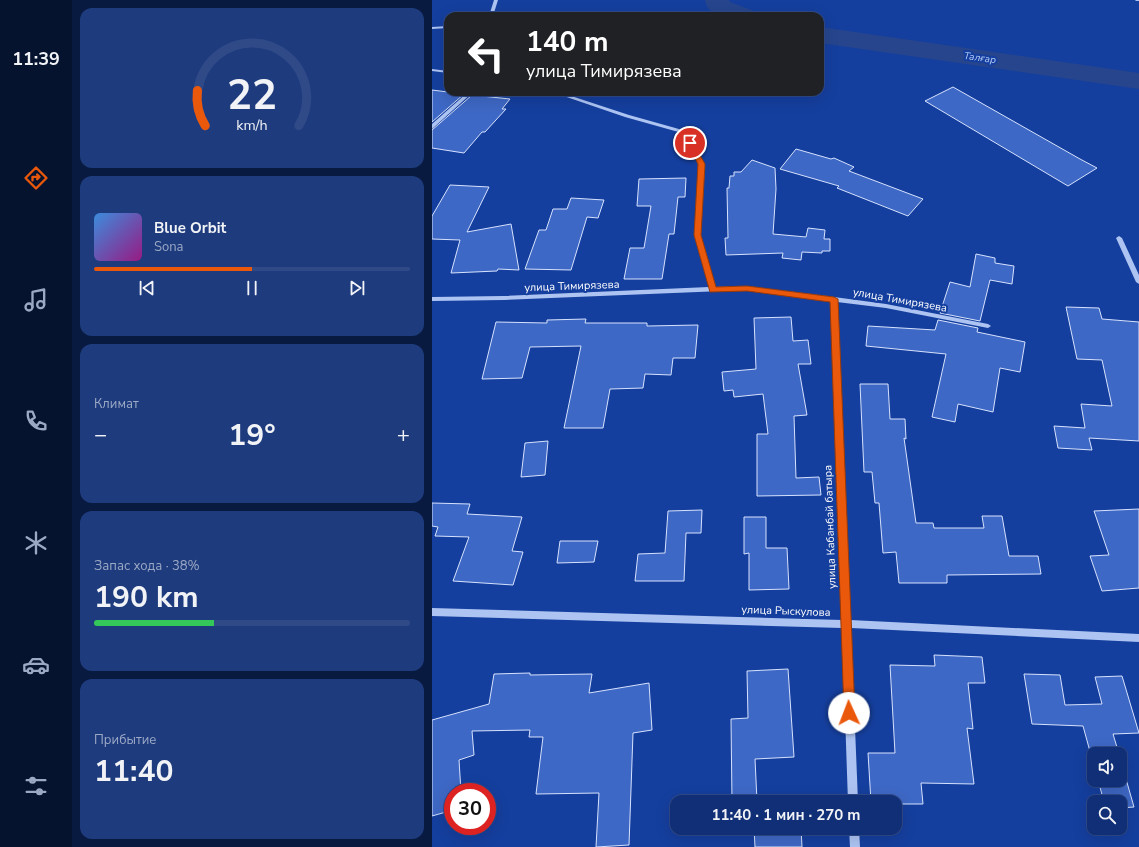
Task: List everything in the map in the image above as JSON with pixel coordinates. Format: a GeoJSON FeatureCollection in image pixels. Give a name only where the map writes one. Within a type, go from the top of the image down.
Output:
{"type":"FeatureCollection","features":[{"type":"Feature","properties":{"kind":"street"},"geometry":{"type":"LineString","coordinates":[[492,12],[496,0]]}},
{"type":"Feature","properties":{"kind":"street"},"geometry":{"type":"LineString","coordinates":[[432,28],[444,27]]}},
{"type":"Feature","properties":{"kind":"street"},"geometry":{"type":"LineString","coordinates":[[432,70],[444,72]]}},
{"type":"Feature","properties":{"kind":"street"},"geometry":{"type":"LineString","coordinates":[[432,127],[467,96]]}},
{"type":"Feature","properties":{"kind":"street"},"geometry":{"type":"LineString","coordinates":[[566,96],[627,116],[684,132],[702,164],[698,235],[713,290]]}},
{"type":"Feature","properties":{"kind":"street"},"geometry":{"type":"LineString","coordinates":[[1119,238],[1139,282]]}},
{"type":"Feature","properties":{"kind":"street","name":"улица Тимирязева"},"geometry":{"type":"LineString","coordinates":[[432,299],[504,298],[747,288],[886,306],[988,326]]}},
{"type":"Feature","properties":{"kind":"street","name":"улица Кабанбай батыра"},"geometry":{"type":"LineString","coordinates":[[834,299],[853,795]]}},
{"type":"Feature","properties":{"kind":"street","name":"улица Рыскулова"},"geometry":{"type":"LineString","coordinates":[[432,612],[846,624],[1139,638]]}},
{"type":"Feature","properties":{"kind":"street"},"geometry":{"type":"LineString","coordinates":[[854,835],[855,847]]}},
{"type":"Feature","properties":{"kind":"building"},"geometry":{"type":"Polygon","coordinates":[[[953,87],[1097,168],[1068,186],[925,101],[953,87]]]}},
{"type":"Feature","properties":{"kind":"building"},"geometry":{"type":"Polygon","coordinates":[[[432,90],[444,92],[444,96],[462,96],[432,122],[432,90]]]}},
{"type":"Feature","properties":{"kind":"building"},"geometry":{"type":"Polygon","coordinates":[[[471,96],[510,99],[502,109],[506,109],[485,132],[482,132],[464,153],[432,148],[432,130],[471,96]]]}},
{"type":"Feature","properties":{"kind":"building"},"geometry":{"type":"Polygon","coordinates":[[[796,149],[831,159],[834,158],[854,167],[849,171],[923,199],[908,216],[837,188],[839,186],[780,169],[796,149]]]}},
{"type":"Feature","properties":{"kind":"building"},"geometry":{"type":"Polygon","coordinates":[[[752,160],[775,168],[776,189],[773,234],[806,237],[808,228],[825,230],[824,239],[830,239],[830,251],[822,251],[822,253],[802,252],[801,260],[782,258],[783,253],[726,255],[725,238],[728,238],[727,188],[729,188],[730,176],[734,176],[734,172],[741,172],[752,160]]]}},
{"type":"Feature","properties":{"kind":"building"},"geometry":{"type":"Polygon","coordinates":[[[686,178],[685,197],[678,197],[674,234],[669,234],[662,279],[624,279],[630,248],[644,248],[651,206],[637,206],[639,179],[686,178]]]}},
{"type":"Feature","properties":{"kind":"building"},"geometry":{"type":"Polygon","coordinates":[[[450,185],[489,187],[467,232],[511,224],[519,270],[498,269],[497,271],[451,273],[460,240],[432,239],[432,216],[450,185]]]}},
{"type":"Feature","properties":{"kind":"building"},"geometry":{"type":"Polygon","coordinates":[[[571,198],[604,200],[598,218],[587,217],[571,270],[525,269],[539,230],[546,230],[553,209],[567,209],[571,198]]]}},
{"type":"Feature","properties":{"kind":"building"},"geometry":{"type":"Polygon","coordinates":[[[976,254],[995,258],[995,263],[1014,266],[1012,284],[990,280],[980,321],[940,313],[950,282],[970,287],[976,254]]]}},
{"type":"Feature","properties":{"kind":"building"},"geometry":{"type":"Polygon","coordinates":[[[1066,307],[1099,308],[1102,319],[1139,322],[1139,441],[1089,438],[1092,450],[1058,448],[1054,426],[1085,428],[1081,404],[1112,406],[1102,360],[1077,359],[1066,307]]]}},
{"type":"Feature","properties":{"kind":"building"},"geometry":{"type":"Polygon","coordinates":[[[791,317],[793,341],[808,340],[811,364],[798,364],[807,415],[794,416],[796,478],[819,477],[821,495],[757,496],[757,434],[768,434],[763,394],[734,397],[733,390],[724,391],[722,372],[756,369],[754,318],[791,317]]]}},
{"type":"Feature","properties":{"kind":"building"},"geometry":{"type":"Polygon","coordinates":[[[586,319],[585,323],[647,323],[647,326],[698,325],[695,358],[673,358],[671,375],[645,374],[643,388],[610,389],[603,428],[564,428],[581,346],[530,347],[522,378],[482,379],[496,322],[547,323],[547,320],[586,319]]]}},
{"type":"Feature","properties":{"kind":"building"},"geometry":{"type":"Polygon","coordinates":[[[938,320],[978,328],[977,332],[1025,342],[1020,372],[1000,368],[993,412],[958,404],[955,422],[932,417],[946,354],[866,346],[868,326],[935,330],[938,320]]]}},
{"type":"Feature","properties":{"kind":"building"},"geometry":{"type":"Polygon","coordinates":[[[860,384],[888,384],[890,419],[905,419],[906,439],[904,438],[916,523],[933,523],[934,528],[984,528],[982,516],[1002,516],[1009,556],[1038,556],[1041,574],[947,575],[947,583],[899,583],[896,552],[883,553],[879,503],[875,503],[872,472],[864,472],[860,384]]]}},
{"type":"Feature","properties":{"kind":"building"},"geometry":{"type":"Polygon","coordinates":[[[548,441],[545,475],[521,477],[525,443],[548,441]]]}},
{"type":"Feature","properties":{"kind":"building"},"geometry":{"type":"Polygon","coordinates":[[[432,503],[470,504],[467,514],[522,517],[512,551],[523,552],[513,585],[453,581],[469,537],[435,536],[438,527],[432,526],[432,503]]]}},
{"type":"Feature","properties":{"kind":"building"},"geometry":{"type":"Polygon","coordinates":[[[1139,509],[1139,588],[1102,591],[1090,556],[1109,555],[1094,511],[1139,509]]]}},
{"type":"Feature","properties":{"kind":"building"},"geometry":{"type":"Polygon","coordinates":[[[702,510],[701,533],[686,533],[684,581],[635,581],[638,554],[665,553],[668,511],[702,510]]]}},
{"type":"Feature","properties":{"kind":"building"},"geometry":{"type":"Polygon","coordinates":[[[744,517],[766,517],[766,548],[787,548],[789,589],[749,590],[749,553],[744,554],[744,517]]]}},
{"type":"Feature","properties":{"kind":"building"},"geometry":{"type":"Polygon","coordinates":[[[560,541],[598,541],[594,562],[557,563],[560,541]]]}},
{"type":"Feature","properties":{"kind":"building"},"geometry":{"type":"Polygon","coordinates":[[[934,655],[982,657],[985,683],[968,683],[973,729],[967,728],[974,784],[921,783],[923,804],[902,804],[902,795],[871,795],[868,753],[895,753],[890,665],[935,666],[934,655]]]}},
{"type":"Feature","properties":{"kind":"building"},"geometry":{"type":"Polygon","coordinates":[[[788,669],[794,757],[755,759],[757,795],[732,795],[731,719],[748,718],[747,671],[788,669]]]}},
{"type":"Feature","properties":{"kind":"building"},"geometry":{"type":"Polygon","coordinates":[[[494,674],[592,674],[589,693],[649,683],[652,730],[633,733],[629,845],[596,847],[599,793],[536,794],[543,737],[529,737],[530,730],[472,731],[474,755],[459,760],[460,783],[444,783],[444,813],[432,816],[432,720],[489,704],[494,674]]]}},
{"type":"Feature","properties":{"kind":"building"},"geometry":{"type":"Polygon","coordinates":[[[1024,674],[1060,675],[1065,705],[1102,704],[1095,677],[1122,676],[1139,733],[1113,734],[1117,747],[1089,747],[1083,726],[1032,724],[1024,674]]]}},
{"type":"Feature","properties":{"kind":"building"},"geometry":{"type":"Polygon","coordinates":[[[1127,782],[1134,807],[1127,808],[1127,795],[1102,795],[1100,787],[1127,787],[1127,782]]]}},
{"type":"Feature","properties":{"kind":"building"},"geometry":{"type":"Polygon","coordinates":[[[754,835],[801,835],[802,847],[755,847],[754,835]]]}},
{"type":"Feature","properties":{"kind":"waterway","name":"Талғар"},"geometry":{"type":"LineString","coordinates":[[717,0],[718,6],[734,12]]}},
{"type":"Feature","properties":{"kind":"waterway","name":"Талғар"},"geometry":{"type":"LineString","coordinates":[[824,36],[1139,81]]}},
{"type":"Feature","properties":{"kind":"route"},"geometry":{"type":"LineString","coordinates":[[690,143],[702,164],[698,235],[713,290],[747,288],[834,299],[849,713]]}}]}
